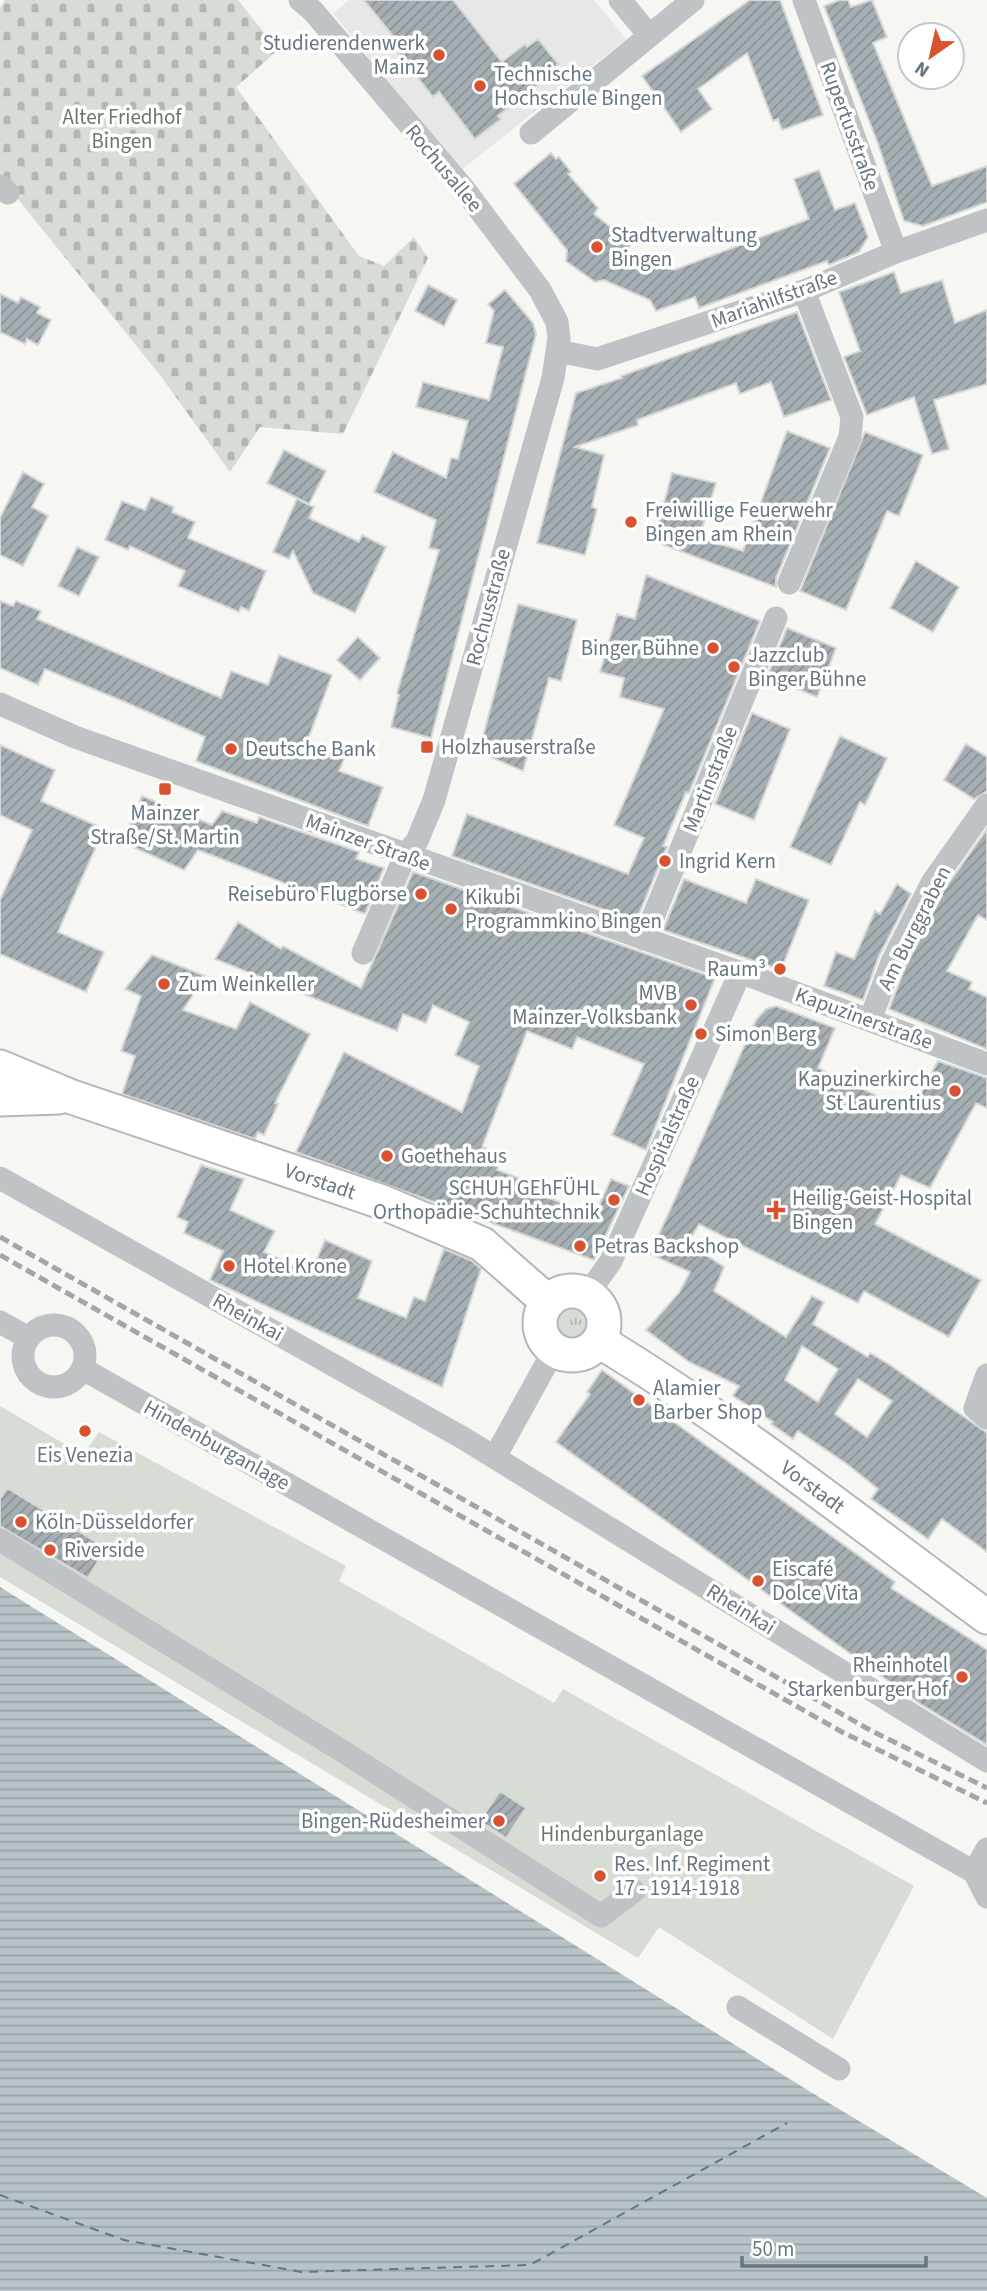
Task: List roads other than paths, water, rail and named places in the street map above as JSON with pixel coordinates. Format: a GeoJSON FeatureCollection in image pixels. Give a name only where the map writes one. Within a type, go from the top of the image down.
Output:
{"type":"FeatureCollection","features":[{"type":"Feature","properties":{"kind":"main road","name":"Vorstadt"},"geometry":{"type":"LineString","coordinates":[[0,1067],[72,1097],[382,1202],[482,1244],[548,1302]]}},
{"type":"Feature","properties":{"kind":"main road","name":"Vorstadt"},"geometry":{"type":"LineString","coordinates":[[0,1099],[72,1097]]}},
{"type":"Feature","properties":{"kind":"main road"},"geometry":{"type":"LineString","coordinates":[[562,1293],[587,1295],[595,1301],[604,1321],[599,1341],[592,1349],[573,1356],[554,1350],[547,1344],[540,1326],[540,1317],[548,1302],[562,1293]]}},
{"type":"Feature","properties":{"kind":"main road","name":"Vorstadt"},"geometry":{"type":"LineString","coordinates":[[599,1341],[669,1384],[767,1452],[987,1617]]}},
{"type":"Feature","properties":{"kind":"street"},"geometry":{"type":"LineString","coordinates":[[620,0],[648,34]]}},
{"type":"Feature","properties":{"kind":"street"},"geometry":{"type":"LineString","coordinates":[[531,133],[648,34],[693,0]]}},
{"type":"Feature","properties":{"kind":"street","name":"Rupertusstraße"},"geometry":{"type":"LineString","coordinates":[[804,0],[896,252]]}},
{"type":"Feature","properties":{"kind":"street","name":"Rochusallee"},"geometry":{"type":"LineString","coordinates":[[313,4],[464,189],[540,290],[557,322],[558,351]]}},
{"type":"Feature","properties":{"kind":"street","name":"Mariahilfstraße"},"geometry":{"type":"LineString","coordinates":[[558,351],[597,359],[804,290],[896,252],[987,220]]}},
{"type":"Feature","properties":{"kind":"street"},"geometry":{"type":"LineString","coordinates":[[789,583],[850,437],[852,417],[804,290]]}},
{"type":"Feature","properties":{"kind":"street","name":"Rochusstraße"},"geometry":{"type":"LineString","coordinates":[[363,953],[405,856],[417,841],[434,800],[558,351]]}},
{"type":"Feature","properties":{"kind":"street","name":"Martinstraße"},"geometry":{"type":"LineString","coordinates":[[644,939],[776,618]]}},
{"type":"Feature","properties":{"kind":"street","name":"Mainzer Straße"},"geometry":{"type":"LineString","coordinates":[[0,704],[75,737],[740,973]]}},
{"type":"Feature","properties":{"kind":"street","name":"Am Burggraben"},"geometry":{"type":"LineString","coordinates":[[870,1020],[891,962],[932,883],[987,805]]}},
{"type":"Feature","properties":{"kind":"street","name":"Kapuzinerstraße"},"geometry":{"type":"LineString","coordinates":[[740,973],[987,1065]]}},
{"type":"Feature","properties":{"kind":"street","name":"Hospitalstraße"},"geometry":{"type":"LineString","coordinates":[[587,1295],[611,1261],[740,973]]}},
{"type":"Feature","properties":{"kind":"street","name":"Rheinkai"},"geometry":{"type":"LineString","coordinates":[[0,1178],[495,1457],[987,1761]]}},
{"type":"Feature","properties":{"kind":"street"},"geometry":{"type":"LineString","coordinates":[[0,1322],[29,1338]]}},
{"type":"Feature","properties":{"kind":"street"},"geometry":{"type":"LineString","coordinates":[[45,1326],[65,1327],[80,1340],[84,1349],[83,1369],[78,1377],[63,1386],[45,1386],[36,1382],[24,1367],[24,1347],[29,1338],[45,1326]]}},
{"type":"Feature","properties":{"kind":"street"},"geometry":{"type":"LineString","coordinates":[[495,1457],[554,1350]]}},
{"type":"Feature","properties":{"kind":"street","name":"Hindenburganlage"},"geometry":{"type":"LineString","coordinates":[[83,1369],[974,1872]]}},
{"type":"Feature","properties":{"kind":"street"},"geometry":{"type":"LineString","coordinates":[[987,1375],[975,1408],[987,1418]]}},
{"type":"Feature","properties":{"kind":"street"},"geometry":{"type":"LineString","coordinates":[[0,1540],[328,1742],[601,1916],[634,1891]]}},
{"type":"Feature","properties":{"kind":"street"},"geometry":{"type":"LineString","coordinates":[[987,1849],[974,1872],[987,1897]]}},
{"type":"Feature","properties":{"kind":"street"},"geometry":{"type":"LineString","coordinates":[[738,2007],[839,2069]]}},
{"type":"Feature","properties":{"kind":"railway"},"geometry":{"type":"LineString","coordinates":[[0,1237],[870,1730],[987,1788]]}},
{"type":"Feature","properties":{"kind":"railway"},"geometry":{"type":"LineString","coordinates":[[0,1255],[842,1732],[987,1803]]}},
{"type":"Feature","properties":{"kind":"place","name":"Studierendenwerk Mainz"},"geometry":{"type":"Point","coordinates":[439,55]}},
{"type":"Feature","properties":{"kind":"place","name":"Technische Hochschule Bingen"},"geometry":{"type":"Point","coordinates":[480,86]}},
{"type":"Feature","properties":{"kind":"place","name":"Stadtverwaltung Bingen"},"geometry":{"type":"Point","coordinates":[597,247]}},
{"type":"Feature","properties":{"kind":"place","name":"Freiwillige Feuerwehr Bingen am Rhein"},"geometry":{"type":"Point","coordinates":[631,522]}},
{"type":"Feature","properties":{"kind":"place","name":"Binger Bühne"},"geometry":{"type":"Point","coordinates":[713,648]}},
{"type":"Feature","properties":{"kind":"place","name":"Jazzclub Binger Bühne"},"geometry":{"type":"Point","coordinates":[734,667]}},
{"type":"Feature","properties":{"kind":"place","name":"Holzhauserstraße"},"geometry":{"type":"Point","coordinates":[427,747]}},
{"type":"Feature","properties":{"kind":"place","name":"Deutsche Bank"},"geometry":{"type":"Point","coordinates":[231,749]}},
{"type":"Feature","properties":{"kind":"place","name":"Mainzer Straße/St. Martin"},"geometry":{"type":"Point","coordinates":[165,789]}},
{"type":"Feature","properties":{"kind":"place","name":"Ingrid Kern"},"geometry":{"type":"Point","coordinates":[665,861]}},
{"type":"Feature","properties":{"kind":"place","name":"Reisebüro Flugbörse"},"geometry":{"type":"Point","coordinates":[421,894]}},
{"type":"Feature","properties":{"kind":"place","name":"Kikubi Programmkino Bingen"},"geometry":{"type":"Point","coordinates":[451,909]}},
{"type":"Feature","properties":{"kind":"place","name":"Raum³"},"geometry":{"type":"Point","coordinates":[780,969]}},
{"type":"Feature","properties":{"kind":"place","name":"Zum Weinkeller"},"geometry":{"type":"Point","coordinates":[164,984]}},
{"type":"Feature","properties":{"kind":"place","name":"MVB Mainzer-Volksbank"},"geometry":{"type":"Point","coordinates":[691,1005]}},
{"type":"Feature","properties":{"kind":"place","name":"Simon Berg"},"geometry":{"type":"Point","coordinates":[701,1034]}},
{"type":"Feature","properties":{"kind":"place","name":"Kapuzinerkirche St Laurentius"},"geometry":{"type":"Point","coordinates":[955,1091]}},
{"type":"Feature","properties":{"kind":"place","name":"Goethehaus"},"geometry":{"type":"Point","coordinates":[387,1156]}},
{"type":"Feature","properties":{"kind":"place","name":"SCHUH GEhFÜHL Orthopädie-Schuhtechnik"},"geometry":{"type":"Point","coordinates":[614,1200]}},
{"type":"Feature","properties":{"kind":"place","name":"Heilig-Geist-Hospital Bingen"},"geometry":{"type":"Point","coordinates":[776,1210]}},
{"type":"Feature","properties":{"kind":"place","name":"Petras Backshop"},"geometry":{"type":"Point","coordinates":[580,1246]}},
{"type":"Feature","properties":{"kind":"place","name":"Hotel Krone"},"geometry":{"type":"Point","coordinates":[229,1266]}},
{"type":"Feature","properties":{"kind":"place","name":"Alamier Barber Shop"},"geometry":{"type":"Point","coordinates":[639,1400]}},
{"type":"Feature","properties":{"kind":"place","name":"Eis Venezia"},"geometry":{"type":"Point","coordinates":[85,1431]}},
{"type":"Feature","properties":{"kind":"place","name":"Köln-Düsseldorfer"},"geometry":{"type":"Point","coordinates":[21,1522]}},
{"type":"Feature","properties":{"kind":"place","name":"Riverside"},"geometry":{"type":"Point","coordinates":[50,1550]}},
{"type":"Feature","properties":{"kind":"place","name":"Eiscafé Dolce Vita"},"geometry":{"type":"Point","coordinates":[758,1581]}},
{"type":"Feature","properties":{"kind":"place","name":"Rheinhotel Starkenburger Hof"},"geometry":{"type":"Point","coordinates":[962,1677]}},
{"type":"Feature","properties":{"kind":"place","name":"Bingen-Rüdesheimer"},"geometry":{"type":"Point","coordinates":[499,1821]}},
{"type":"Feature","properties":{"kind":"place","name":"Res. Inf. Regiment 17 - 1914-1918"},"geometry":{"type":"Point","coordinates":[600,1876]}},
{"type":"Feature","properties":{"kind":"park label","name":"Alter Friedhof Bingen"},"geometry":{"type":"Point","coordinates":[122,129]}}]}
